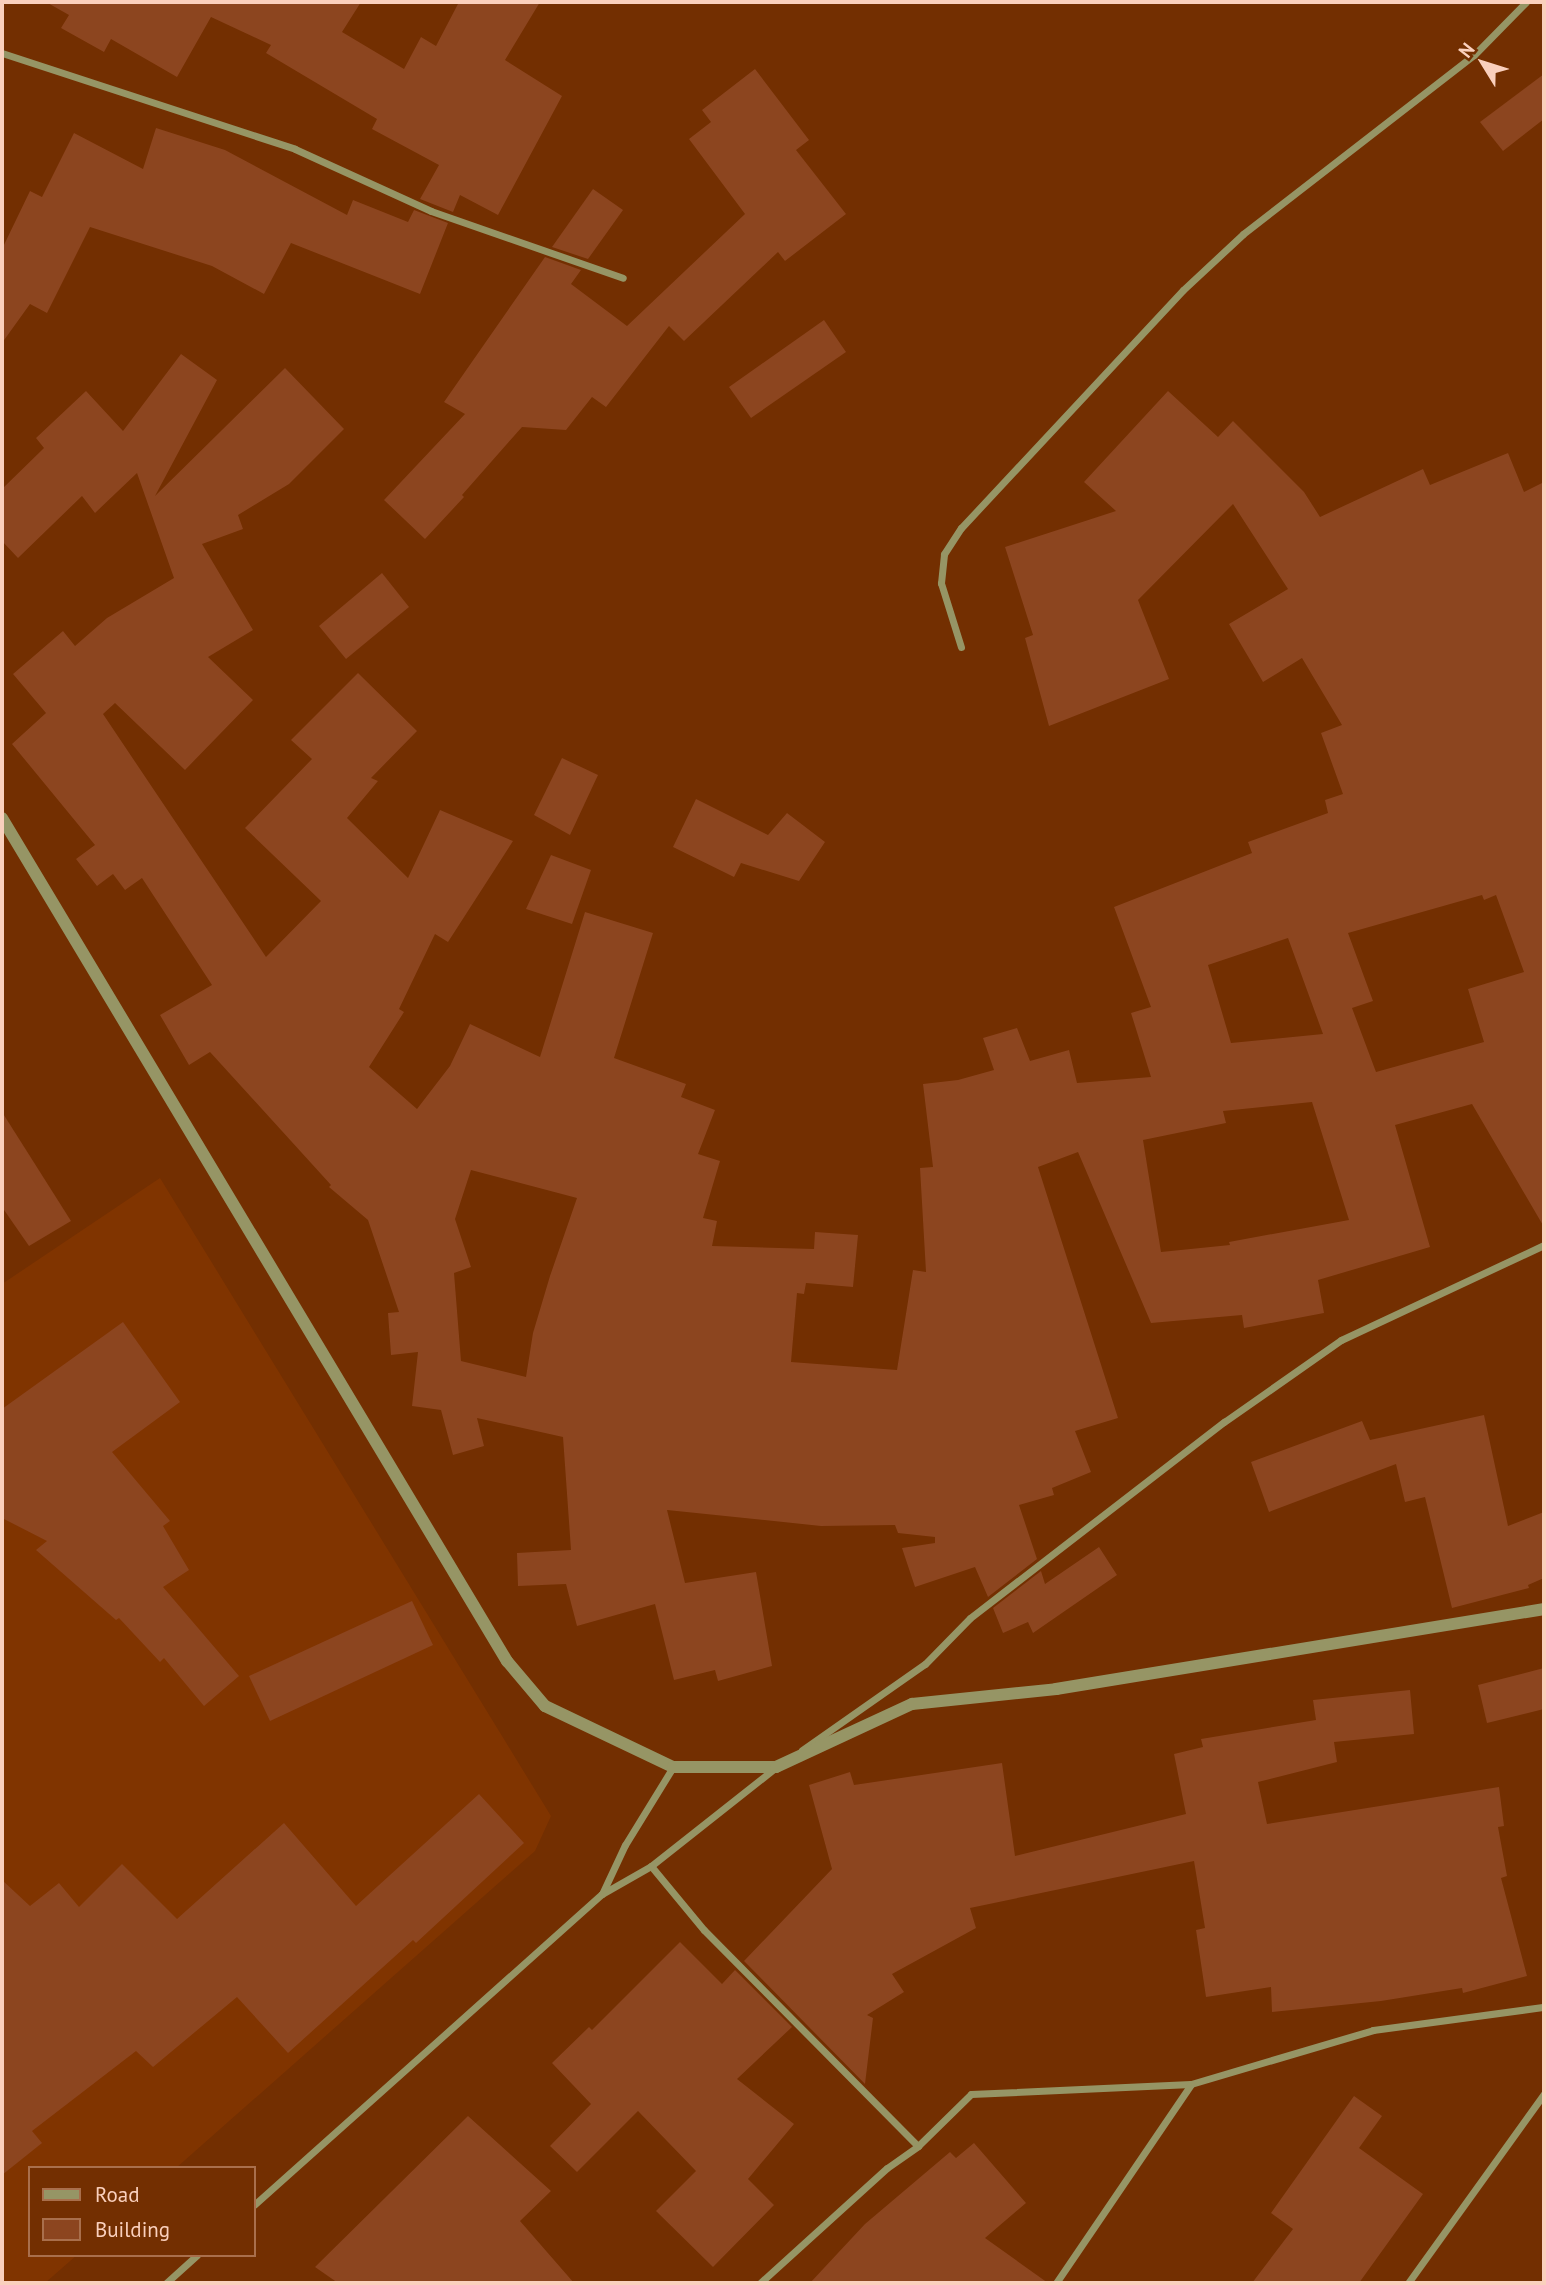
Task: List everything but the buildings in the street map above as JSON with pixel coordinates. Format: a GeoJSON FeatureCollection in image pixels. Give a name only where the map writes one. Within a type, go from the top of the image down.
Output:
{"type":"FeatureCollection","features":[{"type":"Feature","properties":{"kind":"street"},"geometry":{"type":"LineString","coordinates":[[961,647],[941,583],[944,554],[961,528],[1184,290],[1243,233],[1474,55],[1526,2]]}},
{"type":"Feature","properties":{"kind":"street"},"geometry":{"type":"LineString","coordinates":[[2,53],[295,149],[431,211],[623,278]]}},
{"type":"Feature","properties":{"kind":"street"},"geometry":{"type":"LineString","coordinates":[[2,818],[507,1661],[545,1706],[673,1767],[776,1768],[912,1704],[1056,1689],[1544,1609]]}},
{"type":"Feature","properties":{"kind":"street"},"geometry":{"type":"LineString","coordinates":[[256,2203],[602,1894],[651,1866],[776,1768],[925,1664],[970,1618],[1224,1422],[1340,1340],[1544,1245]]}},
{"type":"Feature","properties":{"kind":"street"},"geometry":{"type":"LineString","coordinates":[[602,1894],[625,1845],[673,1767]]}},
{"type":"Feature","properties":{"kind":"street"},"geometry":{"type":"LineString","coordinates":[[651,1866],[704,1930],[918,2146]]}},
{"type":"Feature","properties":{"kind":"street"},"geometry":{"type":"LineString","coordinates":[[760,2283],[887,2168],[918,2146],[971,2094],[1191,2084],[1373,2030],[1544,2007]]}},
{"type":"Feature","properties":{"kind":"street"},"geometry":{"type":"LineString","coordinates":[[1056,2283],[1191,2084]]}},
{"type":"Feature","properties":{"kind":"street"},"geometry":{"type":"LineString","coordinates":[[1408,2283],[1544,2094]]}},
{"type":"Feature","properties":{"kind":"street"},"geometry":{"type":"LineString","coordinates":[[166,2283],[195,2257]]}},
{"type":"Feature","properties":{"kind":"shaded area"},"geometry":{"type":"Polygon","coordinates":[[[160,1178],[551,1816],[535,1851],[178,2166],[28,2166],[28,2257],[75,2257],[45,2283],[2,2283],[2,1284],[160,1178]]]}}]}
